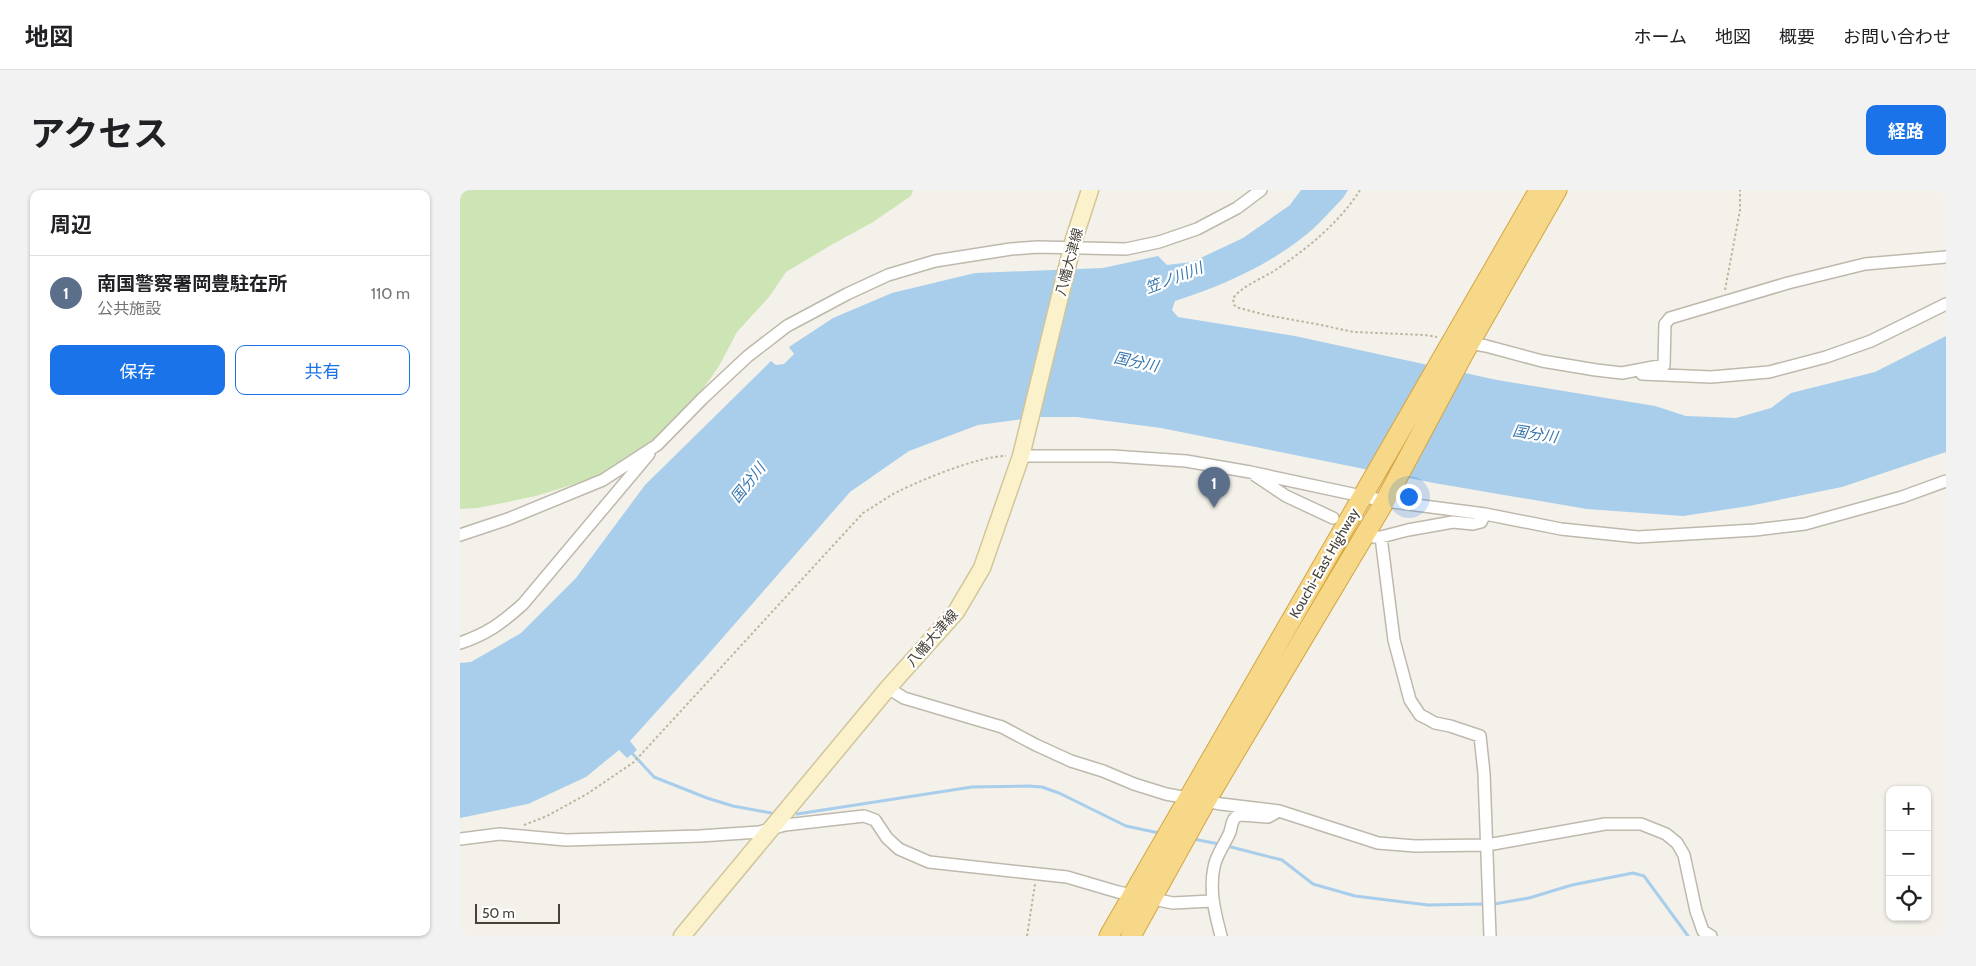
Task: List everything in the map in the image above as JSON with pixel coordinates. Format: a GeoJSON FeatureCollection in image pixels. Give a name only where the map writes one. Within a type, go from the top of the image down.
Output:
{"type":"FeatureCollection","features":[{"type":"Feature","properties":{"kind":"highway","name":"Kouchi-East Highway"},"geometry":{"type":"LineString","coordinates":[[1131,936],[1152,899],[1168,851],[1185,819],[1206,801],[1388,496],[1459,346],[1539,190]]}},
{"type":"Feature","properties":{"kind":"highway","name":"Kouchi-East Highway"},"geometry":{"type":"LineString","coordinates":[[1185,819],[1187,797],[1366,492],[1556,190]]}},
{"type":"Feature","properties":{"kind":"highway","name":"Kouchi-East Highway"},"geometry":{"type":"LineString","coordinates":[[1109,936],[1132,895],[1168,851]]}},
{"type":"Feature","properties":{"kind":"main road","name":"八幡大津線"},"geometry":{"type":"LineString","coordinates":[[682,936],[888,688],[956,612],[982,568],[1021,453],[1072,249],[1090,190]]}},
{"type":"Feature","properties":{"kind":"street"},"geometry":{"type":"LineString","coordinates":[[460,643],[479,637],[502,624],[523,604],[657,444],[748,356],[787,326],[846,294],[888,275],[935,261],[1011,249],[1126,249],[1159,242],[1197,229],[1237,208],[1261,190]]}},
{"type":"Feature","properties":{"kind":"street"},"geometry":{"type":"LineString","coordinates":[[1664,364],[1665,324],[1670,318],[1788,283],[1864,264],[1946,257]]}},
{"type":"Feature","properties":{"kind":"street"},"geometry":{"type":"LineString","coordinates":[[1459,346],[1622,373],[1711,377],[1769,372],[1826,357],[1870,341],[1946,304]]}},
{"type":"Feature","properties":{"kind":"street"},"geometry":{"type":"LineString","coordinates":[[1622,373],[1664,364],[1711,377]]}},
{"type":"Feature","properties":{"kind":"street"},"geometry":{"type":"LineString","coordinates":[[460,535],[508,519],[603,480],[657,444]]}},
{"type":"Feature","properties":{"kind":"street"},"geometry":{"type":"LineString","coordinates":[[1021,453],[1186,462],[1366,492],[1561,529],[1638,537],[1755,530],[1805,524],[1902,497],[1946,480]]}},
{"type":"Feature","properties":{"kind":"street"},"geometry":{"type":"LineString","coordinates":[[1250,472],[1286,496],[1333,518]]}},
{"type":"Feature","properties":{"kind":"street"},"geometry":{"type":"LineString","coordinates":[[1485,514],[1481,522],[1473,524],[1453,522],[1377,537],[1394,640],[1410,700],[1420,715],[1435,723],[1480,736],[1487,845],[1490,936]]}},
{"type":"Feature","properties":{"kind":"street"},"geometry":{"type":"LineString","coordinates":[[888,688],[904,698],[1002,727],[1071,761],[1103,771],[1134,784],[1166,794],[1279,811],[1378,842],[1415,846],[1487,845],[1606,824],[1641,824],[1666,834],[1677,842],[1684,855],[1696,911],[1703,931],[1711,936]]}},
{"type":"Feature","properties":{"kind":"street"},"geometry":{"type":"LineString","coordinates":[[1221,936],[1212,901],[1214,867],[1234,819],[1237,815],[1268,817],[1279,811]]}},
{"type":"Feature","properties":{"kind":"street"},"geometry":{"type":"LineString","coordinates":[[460,839],[500,834],[566,840],[700,836],[869,817],[875,820],[892,844],[923,860],[947,865],[1067,877],[1132,895],[1173,903],[1212,901]]}},
{"type":"Feature","properties":{"kind":"path"},"geometry":{"type":"LineString","coordinates":[[1360,190],[1353,202],[1309,245],[1276,270],[1240,290],[1233,298],[1234,305],[1266,315],[1354,332],[1425,335],[1459,346]]}},
{"type":"Feature","properties":{"kind":"path"},"geometry":{"type":"LineString","coordinates":[[1723,303],[1740,210],[1740,190]]}},
{"type":"Feature","properties":{"kind":"path"},"geometry":{"type":"LineString","coordinates":[[500,834],[547,816],[587,794],[634,762],[863,513],[898,491],[966,464],[997,456],[1021,453]]}},
{"type":"Feature","properties":{"kind":"path"},"geometry":{"type":"LineString","coordinates":[[1027,936],[1037,874]]}},
{"type":"Feature","properties":{"kind":"green space"},"geometry":{"type":"Polygon","coordinates":[[[460,190],[913,190],[911,196],[873,222],[786,272],[769,297],[737,332],[719,366],[694,402],[641,454],[619,467],[581,482],[536,496],[478,508],[460,509],[460,190]]]}},
{"type":"Feature","properties":{"kind":"water"},"geometry":{"type":"Polygon","coordinates":[[[1301,190],[1348,190],[1343,198],[1313,229],[1287,249],[1241,275],[1175,301],[1172,310],[1178,317],[1295,336],[1497,380],[1655,406],[1686,416],[1736,418],[1771,408],[1791,393],[1875,372],[1946,336],[1946,452],[1842,487],[1749,506],[1683,516],[1587,509],[1434,483],[1161,428],[1077,417],[1038,417],[978,425],[909,451],[850,492],[630,741],[637,750],[627,758],[619,750],[586,777],[528,804],[460,818],[460,663],[471,662],[521,633],[576,578],[645,485],[771,361],[776,365],[784,364],[794,354],[789,347],[833,318],[892,293],[975,273],[1103,268],[1158,256],[1167,265],[1192,262],[1243,238],[1290,205],[1301,190]]]}},
{"type":"Feature","properties":{"kind":"waterway"},"geometry":{"type":"LineString","coordinates":[[631,752],[654,777],[707,798],[733,806],[771,813]]}},
{"type":"Feature","properties":{"kind":"waterway"},"geometry":{"type":"LineString","coordinates":[[797,814],[972,787],[1028,786],[1042,787],[1059,793],[1126,826],[1159,833]]}},
{"type":"Feature","properties":{"kind":"waterway"},"geometry":{"type":"LineString","coordinates":[[1193,839],[1219,844]]}},
{"type":"Feature","properties":{"kind":"waterway"},"geometry":{"type":"LineString","coordinates":[[1227,846],[1282,860],[1313,884],[1355,896],[1428,905],[1484,904]]}},
{"type":"Feature","properties":{"kind":"waterway"},"geometry":{"type":"LineString","coordinates":[[1494,904],[1529,898],[1572,885],[1633,873],[1644,876],[1688,936]]}},
{"type":"Feature","properties":{"kind":"place","name":"南国警察署岡豊駐在所"},"geometry":{"type":"Point","coordinates":[1214,508]}},
{"type":"Feature","properties":{"kind":"water label","name":"笠ノ川川"},"geometry":{"type":"Point","coordinates":[1174,278]}},
{"type":"Feature","properties":{"kind":"water label","name":"国分川"},"geometry":{"type":"Point","coordinates":[1136,362]}},
{"type":"Feature","properties":{"kind":"water label","name":"国分川"},"geometry":{"type":"Point","coordinates":[1535,434]}},
{"type":"Feature","properties":{"kind":"water label","name":"国分川"},"geometry":{"type":"Point","coordinates":[748,483]}}]}
